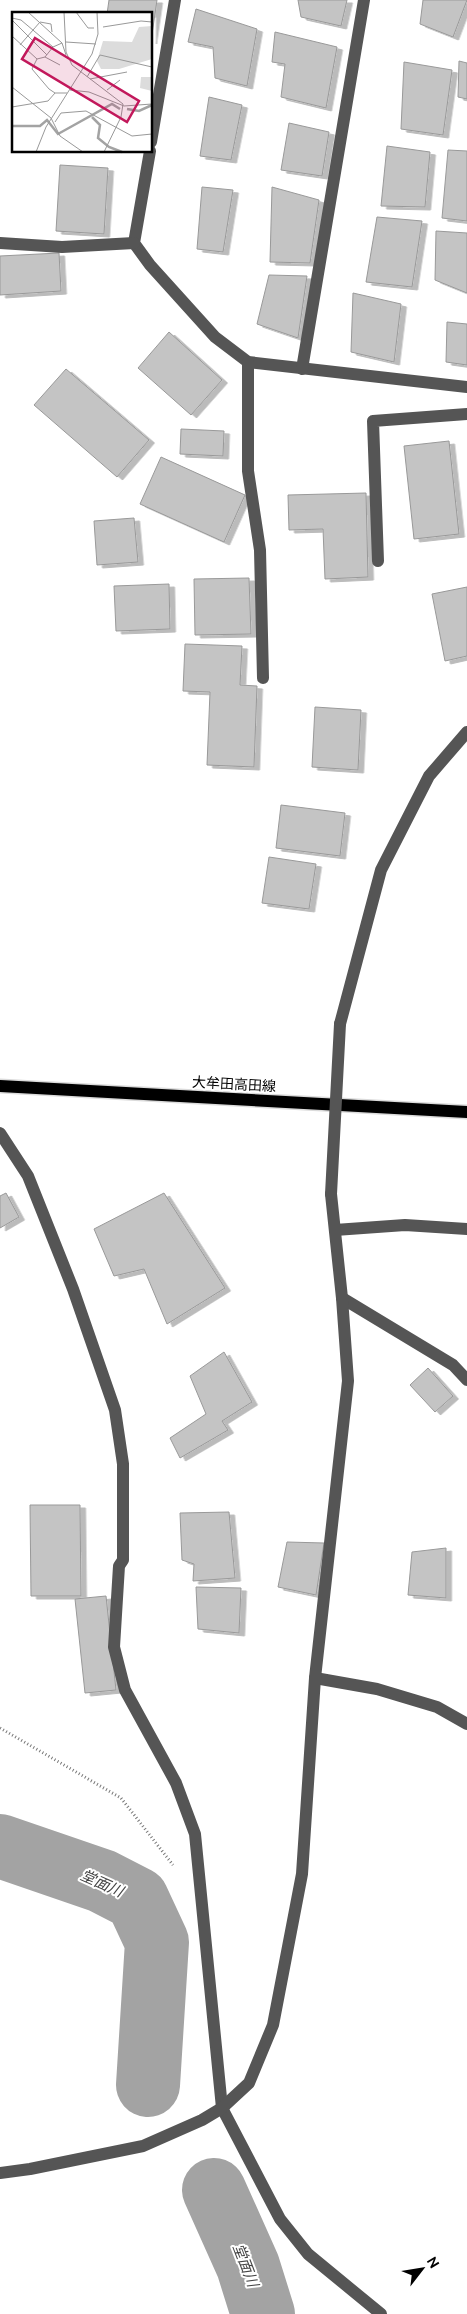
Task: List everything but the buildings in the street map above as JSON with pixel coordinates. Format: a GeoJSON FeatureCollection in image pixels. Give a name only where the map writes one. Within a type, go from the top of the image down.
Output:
{"type":"FeatureCollection","features":[{"type":"Feature","properties":{"kind":"main road","name":"大牟田高田線"},"geometry":{"type":"LineString","coordinates":[[0,1086],[467,1112]]}},
{"type":"Feature","properties":{"kind":"street"},"geometry":{"type":"LineString","coordinates":[[152,136],[175,0]]}},
{"type":"Feature","properties":{"kind":"street"},"geometry":{"type":"LineString","coordinates":[[302,369],[364,0]]}},
{"type":"Feature","properties":{"kind":"street"},"geometry":{"type":"LineString","coordinates":[[150,152],[134,243],[150,265],[215,337],[248,362],[467,388]]}},
{"type":"Feature","properties":{"kind":"street"},"geometry":{"type":"LineString","coordinates":[[0,243],[62,247],[134,243]]}},
{"type":"Feature","properties":{"kind":"street"},"geometry":{"type":"LineString","coordinates":[[248,362],[248,471],[260,550],[263,678]]}},
{"type":"Feature","properties":{"kind":"street"},"geometry":{"type":"LineString","coordinates":[[378,561],[373,421],[467,414]]}},
{"type":"Feature","properties":{"kind":"street"},"geometry":{"type":"LineString","coordinates":[[0,2173],[30,2169],[143,2146],[202,2120],[222,2108],[249,2083],[273,2025],[302,1874],[314,1678],[348,1381],[342,1298],[331,1194],[340,1024],[381,870],[428,776],[467,732]]}},
{"type":"Feature","properties":{"kind":"street"},"geometry":{"type":"LineString","coordinates":[[0,1133],[28,1176],[73,1289],[115,1410],[124,1464],[123,1560],[119,1566],[114,1647],[125,1690],[176,1783],[195,1834],[222,2108],[280,2219],[308,2254],[381,2314]]}},
{"type":"Feature","properties":{"kind":"street"},"geometry":{"type":"LineString","coordinates":[[335,1230],[405,1225],[467,1229]]}},
{"type":"Feature","properties":{"kind":"street"},"geometry":{"type":"LineString","coordinates":[[342,1298],[453,1365],[467,1380]]}},
{"type":"Feature","properties":{"kind":"street"},"geometry":{"type":"LineString","coordinates":[[314,1678],[377,1689],[437,1707],[467,1724]]}},
{"type":"Feature","properties":{"kind":"path"},"geometry":{"type":"LineString","coordinates":[[0,1728],[122,1798],[174,1867]]}},
{"type":"Feature","properties":{"kind":"waterway","name":"堂面川"},"geometry":{"type":"LineString","coordinates":[[0,1846],[102,1881],[137,1899],[157,1942],[148,2085]]}},
{"type":"Feature","properties":{"kind":"waterway","name":"堂面川"},"geometry":{"type":"LineString","coordinates":[[214,2190],[248,2266],[263,2314]]}}]}
